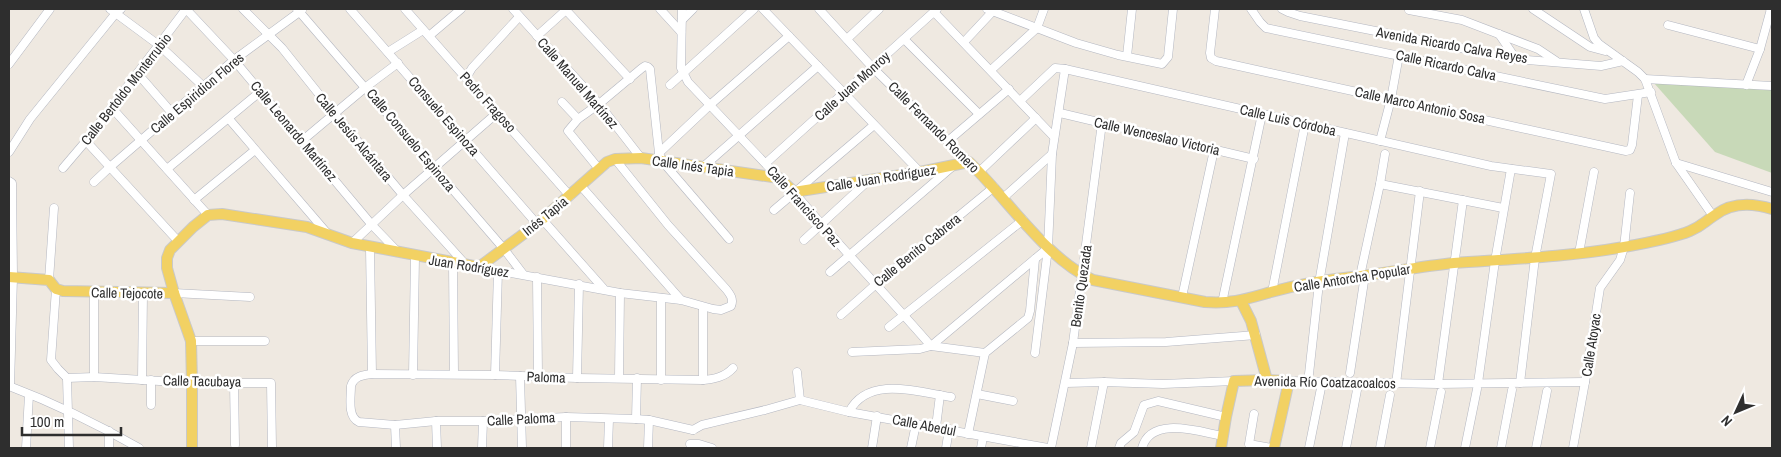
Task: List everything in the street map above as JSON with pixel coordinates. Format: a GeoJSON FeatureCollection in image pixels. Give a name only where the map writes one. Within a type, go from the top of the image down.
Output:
{"type":"FeatureCollection","features":[{"type":"Feature","properties":{"kind":"main road","name":"Calle Inés Tapia"},"geometry":{"type":"LineString","coordinates":[[607,163],[661,157],[703,167],[779,178]]}},
{"type":"Feature","properties":{"kind":"main road","name":"Calle Fernando Romero"},"geometry":{"type":"LineString","coordinates":[[969,162],[1048,248],[1083,276]]}},
{"type":"Feature","properties":{"kind":"main road","name":"Calle Juan Rodríguez"},"geometry":{"type":"LineString","coordinates":[[794,192],[920,172],[969,162]]}},
{"type":"Feature","properties":{"kind":"main road","name":"Inés Tapia"},"geometry":{"type":"LineString","coordinates":[[480,267],[539,222],[607,163]]}},
{"type":"Feature","properties":{"kind":"main road","name":"Calle Francisco Paz"},"geometry":{"type":"LineString","coordinates":[[779,178],[794,192]]}},
{"type":"Feature","properties":{"kind":"main road","name":"Calle Antorcha Popular"},"geometry":{"type":"LineString","coordinates":[[1083,276],[1093,280],[1205,302],[1222,303],[1241,301],[1272,292],[1362,275],[1453,263],[1579,254],[1624,247],[1687,232],[1703,225],[1722,210],[1733,206],[1756,204],[1772,209]]}},
{"type":"Feature","properties":{"kind":"main road","name":"Juan Rodríguez"},"geometry":{"type":"LineString","coordinates":[[208,215],[222,214],[307,227],[352,244],[480,267]]}},
{"type":"Feature","properties":{"kind":"main road"},"geometry":{"type":"LineString","coordinates":[[192,448],[190,341],[167,268],[167,258],[170,250],[178,241],[208,215]]}},
{"type":"Feature","properties":{"kind":"main road","name":"Calle Tejocote"},"geometry":{"type":"LineString","coordinates":[[11,277],[53,284],[63,291],[174,293]]}},
{"type":"Feature","properties":{"kind":"main road"},"geometry":{"type":"LineString","coordinates":[[1241,301],[1256,335],[1267,380]]}},
{"type":"Feature","properties":{"kind":"main road","name":"Avenida Río Coatzacoalcos"},"geometry":{"type":"LineString","coordinates":[[1234,381],[1267,380],[1289,382]]}},
{"type":"Feature","properties":{"kind":"main road"},"geometry":{"type":"LineString","coordinates":[[1221,448],[1234,381]]}},
{"type":"Feature","properties":{"kind":"main road"},"geometry":{"type":"LineString","coordinates":[[1273,448],[1289,382]]}},
{"type":"Feature","properties":{"kind":"street"},"geometry":{"type":"LineString","coordinates":[[9,64],[50,9]]}},
{"type":"Feature","properties":{"kind":"street","name":"Calle Bertoldo Monterrubio"},"geometry":{"type":"LineString","coordinates":[[63,168],[160,46],[186,9]]}},
{"type":"Feature","properties":{"kind":"street","name":"Calle Leonardo Martínez"},"geometry":{"type":"LineString","coordinates":[[186,9],[234,60],[372,225],[400,254]]}},
{"type":"Feature","properties":{"kind":"street","name":"Calle Jesús Alcántara"},"geometry":{"type":"LineString","coordinates":[[243,9],[282,48],[403,195],[466,265]]}},
{"type":"Feature","properties":{"kind":"street","name":"Consuelo Espinoza"},"geometry":{"type":"LineString","coordinates":[[350,9],[465,141],[603,288]]}},
{"type":"Feature","properties":{"kind":"street","name":"Pedro Fragoso"},"geometry":{"type":"LineString","coordinates":[[405,9],[570,196]]}},
{"type":"Feature","properties":{"kind":"street"},"geometry":{"type":"LineString","coordinates":[[388,52],[426,33],[461,9]]}},
{"type":"Feature","properties":{"kind":"street","name":"Calle Manuel Martínez"},"geometry":{"type":"LineString","coordinates":[[513,9],[599,104],[641,158]]}},
{"type":"Feature","properties":{"kind":"street"},"geometry":{"type":"LineString","coordinates":[[537,36],[565,9],[630,79]]}},
{"type":"Feature","properties":{"kind":"street"},"geometry":{"type":"LineString","coordinates":[[660,9],[681,32]]}},
{"type":"Feature","properties":{"kind":"street"},"geometry":{"type":"LineString","coordinates":[[682,9],[681,68],[683,74]]}},
{"type":"Feature","properties":{"kind":"street"},"geometry":{"type":"LineString","coordinates":[[682,20],[693,9]]}},
{"type":"Feature","properties":{"kind":"street"},"geometry":{"type":"LineString","coordinates":[[670,86],[754,9]]}},
{"type":"Feature","properties":{"kind":"street"},"geometry":{"type":"LineString","coordinates":[[763,9],[920,172]]}},
{"type":"Feature","properties":{"kind":"street","name":"Calle Fernando Romero"},"geometry":{"type":"LineString","coordinates":[[820,9],[873,68],[969,162]]}},
{"type":"Feature","properties":{"kind":"street"},"geometry":{"type":"LineString","coordinates":[[847,39],[879,9]]}},
{"type":"Feature","properties":{"kind":"street"},"geometry":{"type":"LineString","coordinates":[[991,70],[1038,28],[1044,9]]}},
{"type":"Feature","properties":{"kind":"street"},"geometry":{"type":"LineString","coordinates":[[1127,56],[1132,9]]}},
{"type":"Feature","properties":{"kind":"street"},"geometry":{"type":"LineString","coordinates":[[964,42],[990,10],[1076,43],[1162,64],[1167,60],[1173,9]]}},
{"type":"Feature","properties":{"kind":"street","name":"Calle Marco Antonio Sosa"},"geometry":{"type":"LineString","coordinates":[[1215,9],[1211,58],[1216,61],[1626,151],[1630,150],[1638,95]]}},
{"type":"Feature","properties":{"kind":"street","name":"Calle Ricardo Calva"},"geometry":{"type":"LineString","coordinates":[[1251,9],[1266,28],[1605,98],[1651,92]]}},
{"type":"Feature","properties":{"kind":"street","name":"Avenida Ricardo Calva Reyes"},"geometry":{"type":"LineString","coordinates":[[1282,9],[1288,12],[1300,12],[1516,59],[1601,66],[1623,61]]}},
{"type":"Feature","properties":{"kind":"street"},"geometry":{"type":"LineString","coordinates":[[1533,9],[1590,47],[1607,51]]}},
{"type":"Feature","properties":{"kind":"street"},"geometry":{"type":"LineString","coordinates":[[1584,9],[1594,38],[1607,51],[1645,79],[1676,163],[1713,216]]}},
{"type":"Feature","properties":{"kind":"street"},"geometry":{"type":"LineString","coordinates":[[1746,85],[1760,49],[1770,9]]}},
{"type":"Feature","properties":{"kind":"street"},"geometry":{"type":"LineString","coordinates":[[9,152],[30,119],[115,10],[160,46],[204,87]]}},
{"type":"Feature","properties":{"kind":"street","name":"Calle Espiridion Flores"},"geometry":{"type":"LineString","coordinates":[[94,182],[234,60],[300,10]]}},
{"type":"Feature","properties":{"kind":"street","name":"Calle Consuelo Espinoza"},"geometry":{"type":"LineString","coordinates":[[300,10],[504,249],[523,274]]}},
{"type":"Feature","properties":{"kind":"street"},"geometry":{"type":"LineString","coordinates":[[936,10],[1054,137]]}},
{"type":"Feature","properties":{"kind":"street","name":"Calle Juan Monroy"},"geometry":{"type":"LineString","coordinates":[[766,163],[936,10]]}},
{"type":"Feature","properties":{"kind":"street"},"geometry":{"type":"LineString","coordinates":[[1409,10],[1462,20],[1538,49],[1557,62]]}},
{"type":"Feature","properties":{"kind":"street"},"geometry":{"type":"LineString","coordinates":[[466,78],[472,68],[519,17]]}},
{"type":"Feature","properties":{"kind":"street"},"geometry":{"type":"LineString","coordinates":[[1668,25],[1760,49]]}},
{"type":"Feature","properties":{"kind":"street"},"geometry":{"type":"LineString","coordinates":[[1499,33],[1516,59]]}},
{"type":"Feature","properties":{"kind":"street"},"geometry":{"type":"LineString","coordinates":[[661,157],[711,104],[789,36]]}},
{"type":"Feature","properties":{"kind":"street"},"geometry":{"type":"LineString","coordinates":[[904,39],[979,114]]}},
{"type":"Feature","properties":{"kind":"street"},"geometry":{"type":"LineString","coordinates":[[1380,141],[1391,99],[1399,55]]}},
{"type":"Feature","properties":{"kind":"street"},"geometry":{"type":"LineString","coordinates":[[302,140],[398,63]]}},
{"type":"Feature","properties":{"kind":"street"},"geometry":{"type":"LineString","coordinates":[[607,163],[568,131],[578,119],[645,66],[648,66],[650,69],[661,157],[729,238]]}},
{"type":"Feature","properties":{"kind":"street"},"geometry":{"type":"LineString","coordinates":[[703,167],[818,66]]}},
{"type":"Feature","properties":{"kind":"street"},"geometry":{"type":"LineString","coordinates":[[1020,101],[1055,68],[1066,69],[1052,154],[1048,248],[1035,353]]}},
{"type":"Feature","properties":{"kind":"street","name":"Calle Luis Córdoba"},"geometry":{"type":"LineString","coordinates":[[1066,69],[1345,134],[1511,170],[1551,174],[1535,258]]}},
{"type":"Feature","properties":{"kind":"street"},"geometry":{"type":"LineString","coordinates":[[138,74],[172,113]]}},
{"type":"Feature","properties":{"kind":"street","name":"Calle Francisco Paz"},"geometry":{"type":"LineString","coordinates":[[683,74],[688,82],[711,104],[779,178]]}},
{"type":"Feature","properties":{"kind":"street"},"geometry":{"type":"LineString","coordinates":[[1645,79],[1772,86]]}},
{"type":"Feature","properties":{"kind":"street"},"geometry":{"type":"LineString","coordinates":[[948,141],[1009,89]]}},
{"type":"Feature","properties":{"kind":"street"},"geometry":{"type":"LineString","coordinates":[[167,170],[261,91]]}},
{"type":"Feature","properties":{"kind":"street"},"geometry":{"type":"LineString","coordinates":[[562,102],[578,119]]}},
{"type":"Feature","properties":{"kind":"street"},"geometry":{"type":"LineString","coordinates":[[112,108],[208,215]]}},
{"type":"Feature","properties":{"kind":"street"},"geometry":{"type":"LineString","coordinates":[[352,244],[403,195],[497,113]]}},
{"type":"Feature","properties":{"kind":"street","name":"Calle Wenceslao Victoria"},"geometry":{"type":"LineString","coordinates":[[1060,113],[1254,159]]}},
{"type":"Feature","properties":{"kind":"street"},"geometry":{"type":"LineString","coordinates":[[1222,303],[1262,114]]}},
{"type":"Feature","properties":{"kind":"street"},"geometry":{"type":"LineString","coordinates":[[979,172],[1036,118]]}},
{"type":"Feature","properties":{"kind":"street"},"geometry":{"type":"LineString","coordinates":[[229,119],[327,233]]}},
{"type":"Feature","properties":{"kind":"street","name":"Benito Quezada"},"geometry":{"type":"LineString","coordinates":[[1050,448],[1066,383],[1073,343],[1102,123]]}},
{"type":"Feature","properties":{"kind":"street"},"geometry":{"type":"LineString","coordinates":[[774,210],[874,124]]}},
{"type":"Feature","properties":{"kind":"street"},"geometry":{"type":"LineString","coordinates":[[1272,292],[1304,124]]}},
{"type":"Feature","properties":{"kind":"street"},"geometry":{"type":"LineString","coordinates":[[1309,374],[1319,283],[1345,134]]}},
{"type":"Feature","properties":{"kind":"street"},"geometry":{"type":"LineString","coordinates":[[86,141],[178,241]]}},
{"type":"Feature","properties":{"kind":"street"},"geometry":{"type":"LineString","coordinates":[[194,200],[255,150]]}},
{"type":"Feature","properties":{"kind":"street"},"geometry":{"type":"LineString","coordinates":[[1182,297],[1214,150]]}},
{"type":"Feature","properties":{"kind":"street"},"geometry":{"type":"LineString","coordinates":[[1003,198],[1052,154]]}},
{"type":"Feature","properties":{"kind":"street"},"geometry":{"type":"LineString","coordinates":[[1350,373],[1362,275],[1385,154]]}},
{"type":"Feature","properties":{"kind":"street","name":"Juan Rodríguez"},"geometry":{"type":"LineString","coordinates":[[480,267],[603,288],[620,293],[681,300],[721,310],[731,306],[733,302],[726,289],[668,225],[607,163]]}},
{"type":"Feature","properties":{"kind":"street"},"geometry":{"type":"LineString","coordinates":[[1676,163],[1772,192]]}},
{"type":"Feature","properties":{"kind":"street"},"geometry":{"type":"LineString","coordinates":[[830,272],[953,166]]}},
{"type":"Feature","properties":{"kind":"street"},"geometry":{"type":"LineString","coordinates":[[1465,448],[1478,386],[1503,208],[1511,170]]}},
{"type":"Feature","properties":{"kind":"street"},"geometry":{"type":"LineString","coordinates":[[1579,254],[1594,172]]}},
{"type":"Feature","properties":{"kind":"street"},"geometry":{"type":"LineString","coordinates":[[804,240],[870,179]]}},
{"type":"Feature","properties":{"kind":"street"},"geometry":{"type":"LineString","coordinates":[[10,182],[9,386],[68,411],[139,448]]}},
{"type":"Feature","properties":{"kind":"street"},"geometry":{"type":"LineString","coordinates":[[1380,184],[1503,208]]}},
{"type":"Feature","properties":{"kind":"street"},"geometry":{"type":"LineString","coordinates":[[581,186],[681,300]]}},
{"type":"Feature","properties":{"kind":"street","name":"Calle Benito Cabrera"},"geometry":{"type":"LineString","coordinates":[[841,315],[875,284],[994,187]]}},
{"type":"Feature","properties":{"kind":"street"},"geometry":{"type":"LineString","coordinates":[[1396,384],[1420,191]]}},
{"type":"Feature","properties":{"kind":"street","name":"Calle Francisco Paz"},"geometry":{"type":"LineString","coordinates":[[794,192],[848,256],[904,314],[931,346]]}},
{"type":"Feature","properties":{"kind":"street","name":"Calle Atoyac"},"geometry":{"type":"LineString","coordinates":[[1573,448],[1600,288],[1620,260],[1624,247],[1630,193]]}},
{"type":"Feature","properties":{"kind":"street"},"geometry":{"type":"LineString","coordinates":[[1430,448],[1440,388],[1453,263],[1463,200]]}},
{"type":"Feature","properties":{"kind":"street"},"geometry":{"type":"LineString","coordinates":[[54,208],[51,360],[67,378],[69,448]]}},
{"type":"Feature","properties":{"kind":"street"},"geometry":{"type":"LineString","coordinates":[[889,327],[1023,220]]}},
{"type":"Feature","properties":{"kind":"street"},"geometry":{"type":"LineString","coordinates":[[370,248],[372,374]]}},
{"type":"Feature","properties":{"kind":"street"},"geometry":{"type":"LineString","coordinates":[[931,346],[1048,248]]}},
{"type":"Feature","properties":{"kind":"street"},"geometry":{"type":"LineString","coordinates":[[413,375],[415,256]]}},
{"type":"Feature","properties":{"kind":"street"},"geometry":{"type":"LineString","coordinates":[[1520,383],[1535,258]]}},
{"type":"Feature","properties":{"kind":"street"},"geometry":{"type":"LineString","coordinates":[[968,434],[985,353],[1028,318],[1035,259]]}},
{"type":"Feature","properties":{"kind":"street"},"geometry":{"type":"LineString","coordinates":[[453,263],[454,374]]}},
{"type":"Feature","properties":{"kind":"street"},"geometry":{"type":"LineString","coordinates":[[494,375],[498,270]]}},
{"type":"Feature","properties":{"kind":"street"},"geometry":{"type":"LineString","coordinates":[[537,277],[538,376]]}},
{"type":"Feature","properties":{"kind":"street"},"geometry":{"type":"LineString","coordinates":[[577,378],[579,284]]}},
{"type":"Feature","properties":{"kind":"street"},"geometry":{"type":"LineString","coordinates":[[94,292],[94,377]]}},
{"type":"Feature","properties":{"kind":"street"},"geometry":{"type":"LineString","coordinates":[[142,380],[143,293]]}},
{"type":"Feature","properties":{"kind":"street","name":"Calle Tejocote"},"geometry":{"type":"LineString","coordinates":[[174,293],[250,297]]}},
{"type":"Feature","properties":{"kind":"street"},"geometry":{"type":"LineString","coordinates":[[619,378],[620,293]]}},
{"type":"Feature","properties":{"kind":"street"},"geometry":{"type":"LineString","coordinates":[[661,298],[661,380]]}},
{"type":"Feature","properties":{"kind":"street"},"geometry":{"type":"LineString","coordinates":[[703,306],[703,380]]}},
{"type":"Feature","properties":{"kind":"street"},"geometry":{"type":"LineString","coordinates":[[1073,343],[1166,342],[1256,335]]}},
{"type":"Feature","properties":{"kind":"street"},"geometry":{"type":"LineString","coordinates":[[190,341],[265,341]]}},
{"type":"Feature","properties":{"kind":"street"},"geometry":{"type":"LineString","coordinates":[[852,352],[920,349],[931,346],[985,353]]}},
{"type":"Feature","properties":{"kind":"street","name":"Paloma"},"geometry":{"type":"LineString","coordinates":[[352,416],[352,382],[356,378],[372,374],[712,380],[728,374],[733,368]]}},
{"type":"Feature","properties":{"kind":"street"},"geometry":{"type":"LineString","coordinates":[[712,448],[699,444],[690,446],[693,430],[702,425],[800,400],[798,372]]}},
{"type":"Feature","properties":{"kind":"street"},"geometry":{"type":"LineString","coordinates":[[520,376],[522,448]]}},
{"type":"Feature","properties":{"kind":"street","name":"Calle Tacubaya"},"geometry":{"type":"LineString","coordinates":[[67,378],[94,377],[192,383],[271,383],[272,448]]}},
{"type":"Feature","properties":{"kind":"street"},"geometry":{"type":"LineString","coordinates":[[636,418],[637,378]]}},
{"type":"Feature","properties":{"kind":"street"},"geometry":{"type":"LineString","coordinates":[[151,380],[151,405]]}},
{"type":"Feature","properties":{"kind":"street","name":"Avenida Río Coatzacoalcos"},"geometry":{"type":"LineString","coordinates":[[1066,383],[1163,384],[1234,381]]}},
{"type":"Feature","properties":{"kind":"street"},"geometry":{"type":"LineString","coordinates":[[234,382],[235,445]]}},
{"type":"Feature","properties":{"kind":"street"},"geometry":{"type":"LineString","coordinates":[[1091,448],[1104,382]]}},
{"type":"Feature","properties":{"kind":"street","name":"Avenida Río Coatzacoalcos"},"geometry":{"type":"LineString","coordinates":[[1289,382],[1396,384],[1440,388],[1520,383],[1585,382]]}},
{"type":"Feature","properties":{"kind":"street"},"geometry":{"type":"LineString","coordinates":[[1309,448],[1322,383]]}},
{"type":"Feature","properties":{"kind":"street"},"geometry":{"type":"LineString","coordinates":[[849,412],[858,398],[876,390],[892,389],[951,397]]}},
{"type":"Feature","properties":{"kind":"street"},"geometry":{"type":"LineString","coordinates":[[1346,448],[1357,390]]}},
{"type":"Feature","properties":{"kind":"street"},"geometry":{"type":"LineString","coordinates":[[1501,448],[1512,390]]}},
{"type":"Feature","properties":{"kind":"street"},"geometry":{"type":"LineString","coordinates":[[1536,448],[1546,391]]}},
{"type":"Feature","properties":{"kind":"street"},"geometry":{"type":"LineString","coordinates":[[977,394],[1013,401]]}},
{"type":"Feature","properties":{"kind":"street"},"geometry":{"type":"LineString","coordinates":[[26,448],[28,395]]}},
{"type":"Feature","properties":{"kind":"street"},"geometry":{"type":"LineString","coordinates":[[936,427],[940,395]]}},
{"type":"Feature","properties":{"kind":"street"},"geometry":{"type":"LineString","coordinates":[[1380,448],[1390,395]]}},
{"type":"Feature","properties":{"kind":"street","name":"Calle Abedul"},"geometry":{"type":"LineString","coordinates":[[800,400],[849,412],[936,427],[1019,446],[1050,448]]}},
{"type":"Feature","properties":{"kind":"street"},"geometry":{"type":"LineString","coordinates":[[1119,448],[1121,443],[1134,432],[1144,405],[1158,401],[1226,417]]}},
{"type":"Feature","properties":{"kind":"street"},"geometry":{"type":"LineString","coordinates":[[1254,414],[1249,444],[1273,448]]}},
{"type":"Feature","properties":{"kind":"street","name":"Calle Paloma"},"geometry":{"type":"LineString","coordinates":[[352,416],[354,420],[359,422],[395,425],[436,421],[483,421],[522,418],[636,418],[693,430]]}},
{"type":"Feature","properties":{"kind":"street"},"geometry":{"type":"LineString","coordinates":[[872,448],[877,416]]}},
{"type":"Feature","properties":{"kind":"street"},"geometry":{"type":"LineString","coordinates":[[566,417],[566,448]]}},
{"type":"Feature","properties":{"kind":"street"},"geometry":{"type":"LineString","coordinates":[[608,448],[609,419]]}},
{"type":"Feature","properties":{"kind":"street"},"geometry":{"type":"LineString","coordinates":[[648,448],[649,420]]}},
{"type":"Feature","properties":{"kind":"street"},"geometry":{"type":"LineString","coordinates":[[436,421],[437,448]]}},
{"type":"Feature","properties":{"kind":"street"},"geometry":{"type":"LineString","coordinates":[[482,448],[483,421]]}},
{"type":"Feature","properties":{"kind":"street"},"geometry":{"type":"LineString","coordinates":[[911,448],[916,424]]}},
{"type":"Feature","properties":{"kind":"street"},"geometry":{"type":"LineString","coordinates":[[395,425],[396,448]]}},
{"type":"Feature","properties":{"kind":"street"},"geometry":{"type":"LineString","coordinates":[[1142,448],[1144,443],[1155,432],[1170,426],[1223,436]]}},
{"type":"Feature","properties":{"kind":"street"},"geometry":{"type":"LineString","coordinates":[[946,448],[949,430]]}},
{"type":"Feature","properties":{"kind":"street"},"geometry":{"type":"LineString","coordinates":[[109,431],[109,448]]}},
{"type":"Feature","properties":{"kind":"street"},"geometry":{"type":"LineString","coordinates":[[981,448],[983,437]]}},
{"type":"Feature","properties":{"kind":"green space"},"geometry":{"type":"Polygon","coordinates":[[[1654,83],[1772,90],[1772,173],[1715,152],[1654,83]]]}}]}
